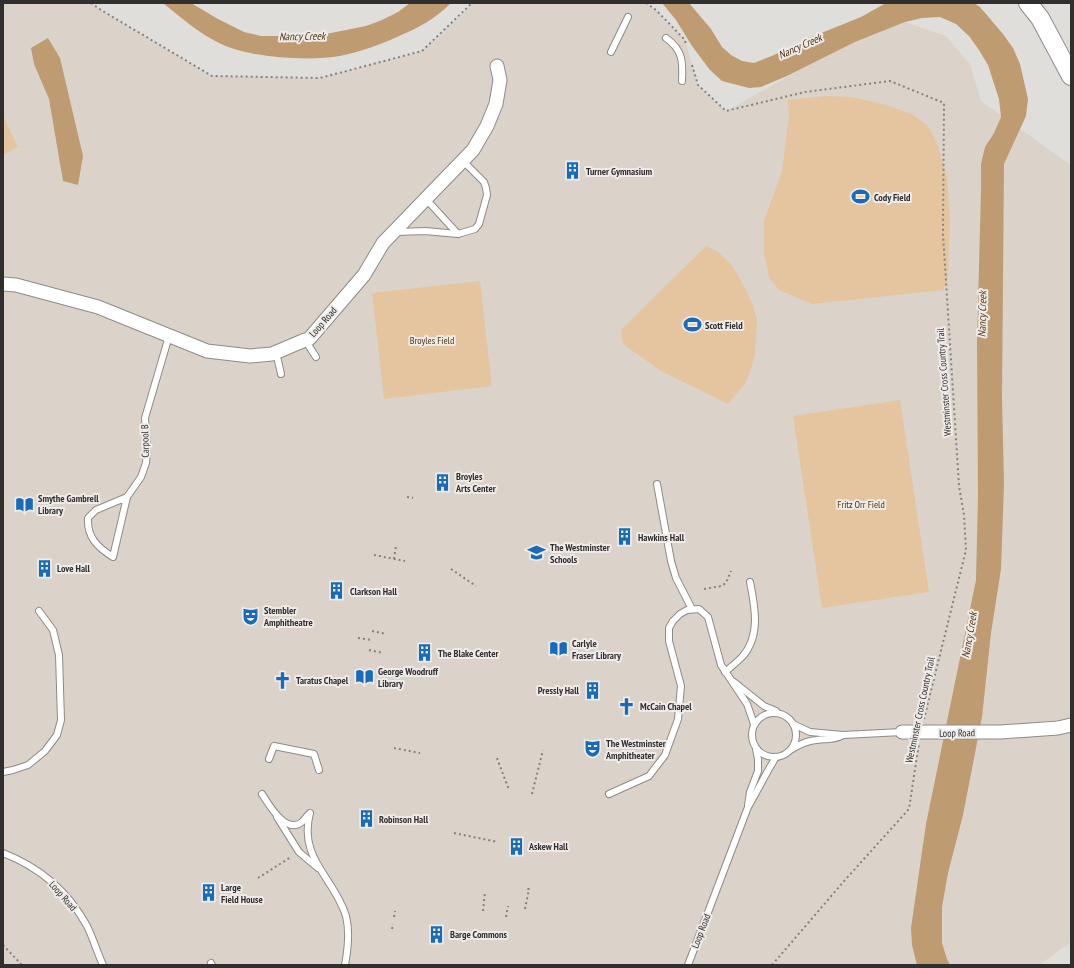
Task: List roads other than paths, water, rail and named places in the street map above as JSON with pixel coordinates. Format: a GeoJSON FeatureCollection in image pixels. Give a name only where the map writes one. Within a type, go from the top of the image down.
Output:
{"type":"FeatureCollection","features":[{"type":"Feature","properties":{"kind":"street"},"geometry":{"type":"LineString","coordinates":[[1028,3],[1040,18],[1071,76]]}},
{"type":"Feature","properties":{"kind":"street","name":"Loop Road"},"geometry":{"type":"LineString","coordinates":[[3,284],[16,285],[98,308],[207,351],[250,356],[276,352],[305,340],[309,338],[364,275],[383,243],[473,150],[487,126],[496,104],[500,80],[497,66]]}},
{"type":"Feature","properties":{"kind":"street","name":"Loop Road"},"geometry":{"type":"LineString","coordinates":[[902,732],[1000,732],[1058,728],[1071,725]]}},
{"type":"Feature","properties":{"kind":"lane"},"geometry":{"type":"LineString","coordinates":[[611,52],[628,17]]}},
{"type":"Feature","properties":{"kind":"lane"},"geometry":{"type":"LineString","coordinates":[[666,38],[674,44],[682,58],[682,81]]}},
{"type":"Feature","properties":{"kind":"lane"},"geometry":{"type":"LineString","coordinates":[[393,232],[425,231],[458,234],[475,229],[479,224],[487,195],[484,182],[462,160]]}},
{"type":"Feature","properties":{"kind":"lane"},"geometry":{"type":"LineString","coordinates":[[425,198],[458,234]]}},
{"type":"Feature","properties":{"kind":"lane","name":"Carpool B"},"geometry":{"type":"LineString","coordinates":[[127,497],[96,510],[88,518],[88,528],[96,545],[101,550],[113,557],[127,497],[141,477],[146,463],[147,448],[145,418],[169,336]]}},
{"type":"Feature","properties":{"kind":"lane"},"geometry":{"type":"LineString","coordinates":[[305,340],[316,357]]}},
{"type":"Feature","properties":{"kind":"lane"},"geometry":{"type":"LineString","coordinates":[[276,352],[281,374]]}},
{"type":"Feature","properties":{"kind":"lane"},"geometry":{"type":"LineString","coordinates":[[657,484],[670,560],[676,578],[692,609]]}},
{"type":"Feature","properties":{"kind":"lane"},"geometry":{"type":"LineString","coordinates":[[726,672],[743,656],[752,642],[755,626],[755,607],[750,582]]}},
{"type":"Feature","properties":{"kind":"lane"},"geometry":{"type":"LineString","coordinates":[[609,794],[648,776],[665,755],[678,719],[682,686],[669,641],[669,628],[680,614],[688,610],[699,609],[708,617],[720,665],[748,704],[754,724]]}},
{"type":"Feature","properties":{"kind":"lane"},"geometry":{"type":"LineString","coordinates":[[3,772],[28,765],[45,751],[57,735],[61,720],[59,655],[53,630],[39,611]]}},
{"type":"Feature","properties":{"kind":"lane"},"geometry":{"type":"LineString","coordinates":[[730,679],[764,706],[785,715],[793,724],[796,730],[796,737],[790,750],[776,757],[769,757],[756,749],[751,737],[754,724],[758,718],[772,712],[779,713]]}},
{"type":"Feature","properties":{"kind":"lane","name":"Loop Road"},"geometry":{"type":"LineString","coordinates":[[793,724],[810,732],[843,735],[902,732]]}},
{"type":"Feature","properties":{"kind":"lane","name":"Loop Road"},"geometry":{"type":"LineString","coordinates":[[790,750],[802,743],[817,740],[836,739],[843,735]]}},
{"type":"Feature","properties":{"kind":"lane"},"geometry":{"type":"LineString","coordinates":[[269,759],[274,746],[314,754],[319,770]]}},
{"type":"Feature","properties":{"kind":"lane","name":"Loop Road"},"geometry":{"type":"LineString","coordinates":[[748,806],[750,792],[758,771],[756,749]]}},
{"type":"Feature","properties":{"kind":"lane","name":"Loop Road"},"geometry":{"type":"LineString","coordinates":[[688,965],[748,806],[776,757]]}},
{"type":"Feature","properties":{"kind":"lane"},"geometry":{"type":"LineString","coordinates":[[262,794],[299,852],[320,870]]}},
{"type":"Feature","properties":{"kind":"lane"},"geometry":{"type":"LineString","coordinates":[[277,816],[286,823],[294,825],[301,823],[310,813],[307,826],[312,855],[320,870],[332,886],[342,905],[346,917],[348,928],[348,949],[345,965]]}},
{"type":"Feature","properties":{"kind":"lane","name":"Loop Road"},"geometry":{"type":"LineString","coordinates":[[3,853],[19,860],[51,880],[87,926],[101,963]]}},
{"type":"Feature","properties":{"kind":"water","name":"Nancy Creek"},"geometry":{"type":"Polygon","coordinates":[[[163,3],[191,3],[244,32],[261,36],[296,36],[331,33],[366,26],[398,12],[410,3],[451,3],[439,14],[419,27],[376,45],[355,52],[328,58],[287,58],[259,55],[224,45],[197,29],[163,3]]]}},
{"type":"Feature","properties":{"kind":"water","name":"Nancy Creek"},"geometry":{"type":"Polygon","coordinates":[[[662,3],[689,3],[711,29],[722,47],[731,55],[742,61],[754,63],[809,38],[861,17],[886,3],[974,3],[980,7],[1003,34],[1013,48],[1020,64],[1028,99],[1026,116],[1004,164],[1002,398],[1004,484],[1001,569],[991,633],[982,717],[963,815],[948,873],[942,907],[942,943],[950,965],[917,965],[912,945],[911,928],[926,824],[976,580],[978,497],[977,343],[981,164],[985,147],[994,133],[1001,117],[999,99],[988,65],[969,36],[956,24],[940,17],[922,18],[905,22],[855,42],[787,76],[761,87],[749,88],[722,81],[710,70],[692,46],[676,20],[662,3]]]}},
{"type":"Feature","properties":{"kind":"water"},"geometry":{"type":"Polygon","coordinates":[[[48,38],[60,58],[83,156],[78,185],[63,181],[49,99],[34,64],[31,48],[48,38]]]}},
{"type":"Feature","properties":{"kind":"place","name":"Turner Gymnasium"},"geometry":{"type":"Point","coordinates":[573,171]}},
{"type":"Feature","properties":{"kind":"place","name":"Cody Field"},"geometry":{"type":"Point","coordinates":[861,197]}},
{"type":"Feature","properties":{"kind":"place","name":"Scott Field"},"geometry":{"type":"Point","coordinates":[692,325]}},
{"type":"Feature","properties":{"kind":"place","name":"Broyles Arts Center"},"geometry":{"type":"Point","coordinates":[443,482]}},
{"type":"Feature","properties":{"kind":"place","name":"Smythe Gambrell Library"},"geometry":{"type":"Point","coordinates":[25,504]}},
{"type":"Feature","properties":{"kind":"place","name":"Hawkins Hall"},"geometry":{"type":"Point","coordinates":[625,537]}},
{"type":"Feature","properties":{"kind":"place","name":"The Westminster Schools"},"geometry":{"type":"Point","coordinates":[537,553]}},
{"type":"Feature","properties":{"kind":"place","name":"Love Hall"},"geometry":{"type":"Point","coordinates":[44,568]}},
{"type":"Feature","properties":{"kind":"place","name":"Clarkson Hall"},"geometry":{"type":"Point","coordinates":[337,591]}},
{"type":"Feature","properties":{"kind":"place","name":"Stembler Amphitheatre"},"geometry":{"type":"Point","coordinates":[251,616]}},
{"type":"Feature","properties":{"kind":"place","name":"Carlyle Fraser Library"},"geometry":{"type":"Point","coordinates":[559,649]}},
{"type":"Feature","properties":{"kind":"place","name":"The Blake Center"},"geometry":{"type":"Point","coordinates":[425,653]}},
{"type":"Feature","properties":{"kind":"place","name":"George Woodruff Library"},"geometry":{"type":"Point","coordinates":[365,677]}},
{"type":"Feature","properties":{"kind":"place","name":"Taratus Chapel"},"geometry":{"type":"Point","coordinates":[283,680]}},
{"type":"Feature","properties":{"kind":"place","name":"Pressly Hall"},"geometry":{"type":"Point","coordinates":[592,690]}},
{"type":"Feature","properties":{"kind":"place","name":"McCain Chapel"},"geometry":{"type":"Point","coordinates":[627,706]}},
{"type":"Feature","properties":{"kind":"place","name":"The Westminster Amphitheater"},"geometry":{"type":"Point","coordinates":[593,749]}},
{"type":"Feature","properties":{"kind":"place","name":"Robinson Hall"},"geometry":{"type":"Point","coordinates":[366,819]}},
{"type":"Feature","properties":{"kind":"place","name":"Askew Hall"},"geometry":{"type":"Point","coordinates":[516,846]}},
{"type":"Feature","properties":{"kind":"place","name":"Large Field House"},"geometry":{"type":"Point","coordinates":[208,893]}},
{"type":"Feature","properties":{"kind":"place","name":"Barge Commons"},"geometry":{"type":"Point","coordinates":[437,934]}},
{"type":"Feature","properties":{"kind":"park label","name":"Broyles Field"},"geometry":{"type":"Point","coordinates":[432,340]}},
{"type":"Feature","properties":{"kind":"park label","name":"Fritz Orr Field"},"geometry":{"type":"Point","coordinates":[861,504]}}]}
